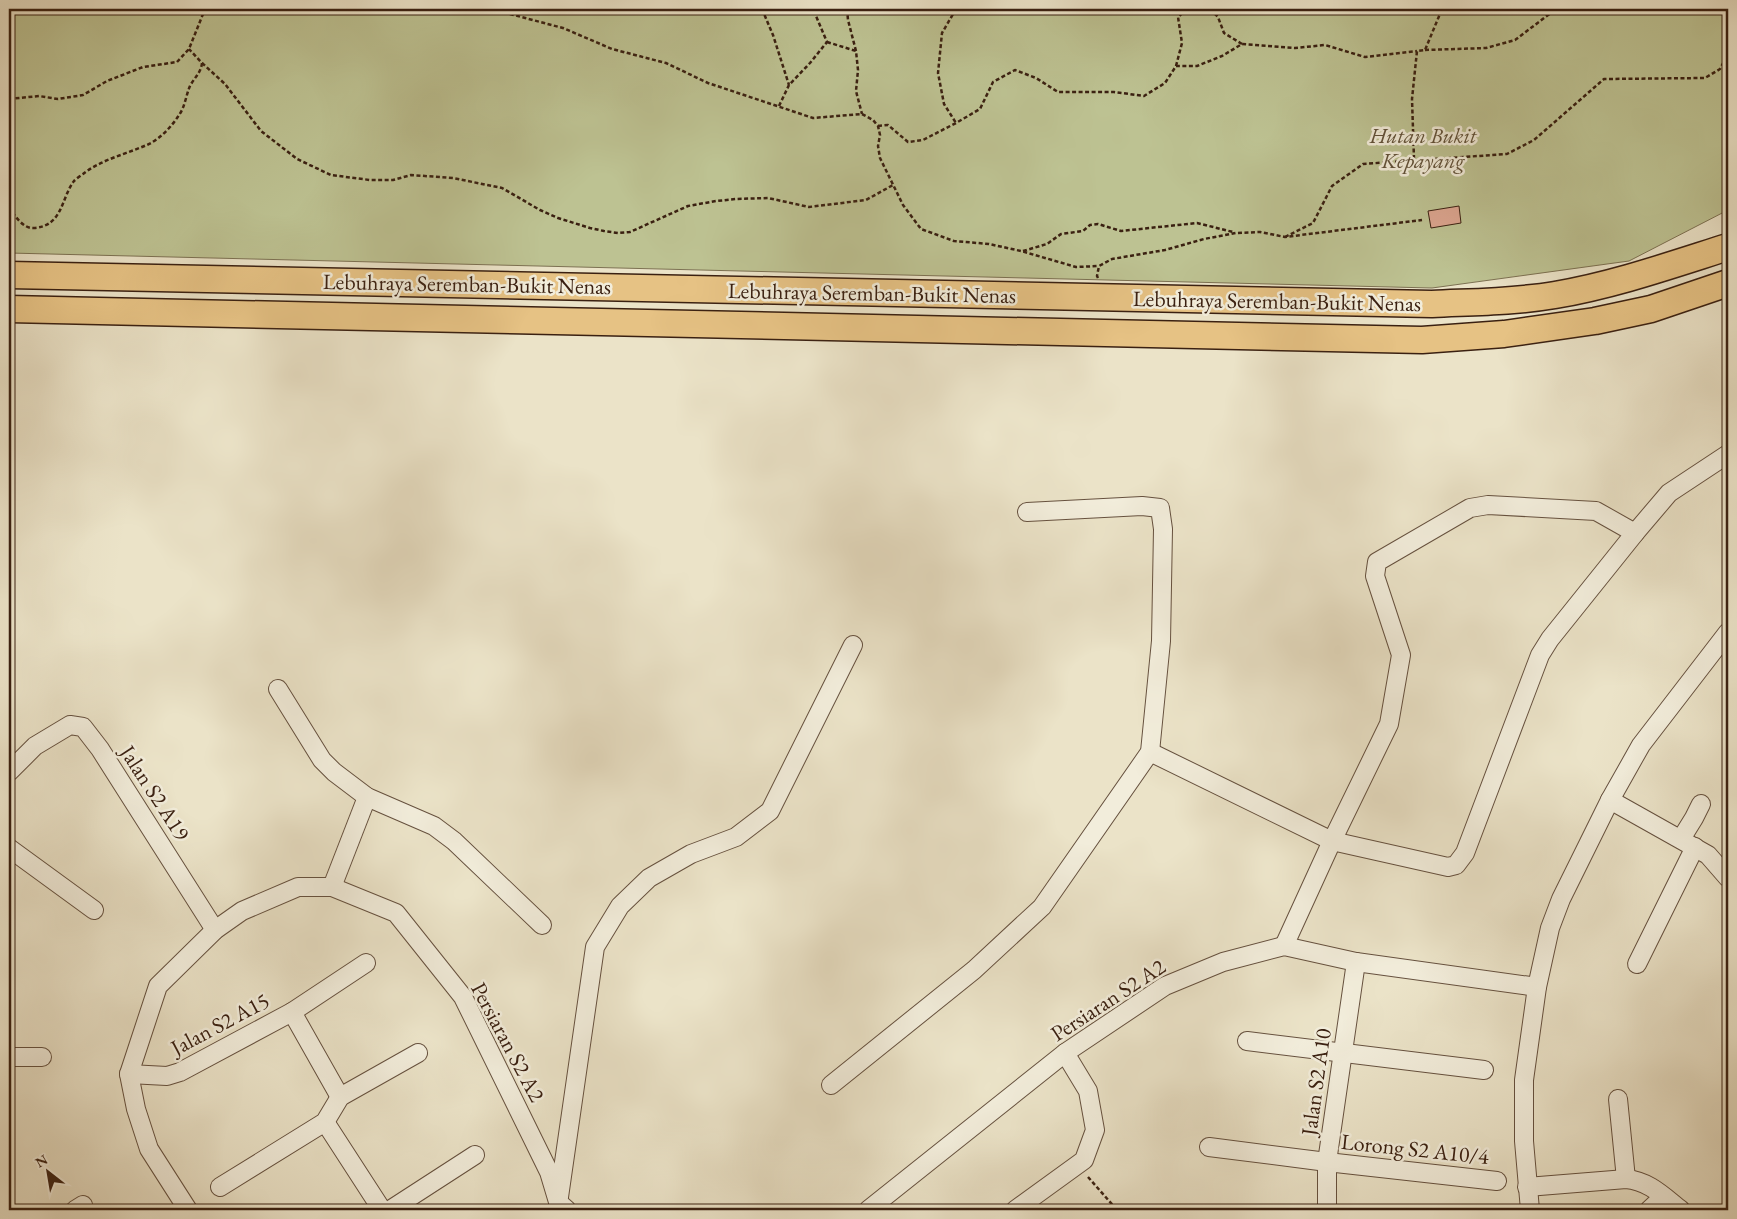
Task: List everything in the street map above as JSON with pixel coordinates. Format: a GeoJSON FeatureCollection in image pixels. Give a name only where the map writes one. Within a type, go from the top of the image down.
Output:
{"type":"FeatureCollection","features":[{"type":"Feature","properties":{"kind":"highway"},"geometry":{"type":"LineString","coordinates":[[1650,272],[1728,230]]}},
{"type":"Feature","properties":{"kind":"highway","name":"Lebuhraya Seremban-Bukit Nenas"},"geometry":{"type":"LineString","coordinates":[[9,275],[1432,304],[1493,302],[1554,296],[1602,286],[1728,247]]}},
{"type":"Feature","properties":{"kind":"highway","name":"Lebuhraya Seremban-Bukit Nenas"},"geometry":{"type":"LineString","coordinates":[[9,309],[1422,340],[1504,334],[1594,321],[1651,309],[1728,283]]}},
{"type":"Feature","properties":{"kind":"street"},"geometry":{"type":"LineString","coordinates":[[1150,752],[1332,840],[1448,867],[1456,865],[1465,854],[1540,655],[1550,639],[1669,493],[1728,454]]}},
{"type":"Feature","properties":{"kind":"street"},"geometry":{"type":"LineString","coordinates":[[1284,946],[1332,840],[1388,724],[1401,656],[1375,576],[1377,562],[1470,508],[1488,505],[1596,510],[1635,533]]}},
{"type":"Feature","properties":{"kind":"street"},"geometry":{"type":"LineString","coordinates":[[831,1086],[974,970],[1042,907],[1150,752],[1161,641],[1163,529],[1160,508],[1142,506],[1027,512]]}},
{"type":"Feature","properties":{"kind":"street"},"geometry":{"type":"LineString","coordinates":[[1530,1210],[1524,1141],[1524,1080],[1536,987],[1550,928],[1561,899],[1610,800],[1641,745],[1728,632]]}},
{"type":"Feature","properties":{"kind":"street"},"geometry":{"type":"LineString","coordinates":[[563,1206],[595,947],[620,906],[649,878],[692,854],[736,837],[770,811],[853,645]]}},
{"type":"Feature","properties":{"kind":"street"},"geometry":{"type":"LineString","coordinates":[[278,688],[322,760],[334,772],[367,797],[434,826],[448,836],[542,924]]}},
{"type":"Feature","properties":{"kind":"street","name":"Jalan S2 A19"},"geometry":{"type":"LineString","coordinates":[[9,772],[35,746],[70,725],[82,727],[100,749],[216,930]]}},
{"type":"Feature","properties":{"kind":"street"},"geometry":{"type":"LineString","coordinates":[[332,887],[367,797]]}},
{"type":"Feature","properties":{"kind":"street"},"geometry":{"type":"LineString","coordinates":[[1610,800],[1708,855],[1728,878]]}},
{"type":"Feature","properties":{"kind":"street"},"geometry":{"type":"LineString","coordinates":[[1637,964],[1688,843],[1694,818],[1700,804]]}},
{"type":"Feature","properties":{"kind":"street"},"geometry":{"type":"LineString","coordinates":[[9,848],[94,910]]}},
{"type":"Feature","properties":{"kind":"street","name":"Persiaran S2 A2"},"geometry":{"type":"LineString","coordinates":[[188,1210],[149,1149],[136,1109],[130,1074],[158,986],[216,930],[242,910],[298,887],[332,887],[396,913],[463,997],[549,1172],[563,1206]]}},
{"type":"Feature","properties":{"kind":"street","name":"Persiaran S2 A2"},"geometry":{"type":"LineString","coordinates":[[868,1210],[1065,1053],[1165,986],[1223,962],[1284,946],[1356,962],[1536,987]]}},
{"type":"Feature","properties":{"kind":"street","name":"Jalan S2 A10"},"geometry":{"type":"LineString","coordinates":[[1327,1210],[1327,1162],[1356,962]]}},
{"type":"Feature","properties":{"kind":"street"},"geometry":{"type":"LineString","coordinates":[[292,1012],[366,963]]}},
{"type":"Feature","properties":{"kind":"street","name":"Jalan S2 A15"},"geometry":{"type":"LineString","coordinates":[[130,1074],[167,1076],[180,1072],[292,1012],[340,1097]]}},
{"type":"Feature","properties":{"kind":"street"},"geometry":{"type":"LineString","coordinates":[[1247,1041],[1484,1070]]}},
{"type":"Feature","properties":{"kind":"street"},"geometry":{"type":"LineString","coordinates":[[220,1187],[325,1122],[340,1097],[418,1053]]}},
{"type":"Feature","properties":{"kind":"street"},"geometry":{"type":"LineString","coordinates":[[1015,1210],[1084,1160],[1095,1130],[1088,1091],[1065,1053]]}},
{"type":"Feature","properties":{"kind":"street"},"geometry":{"type":"LineString","coordinates":[[9,1058],[42,1057]]}},
{"type":"Feature","properties":{"kind":"street"},"geometry":{"type":"LineString","coordinates":[[1618,1099],[1626,1179]]}},
{"type":"Feature","properties":{"kind":"street"},"geometry":{"type":"LineString","coordinates":[[325,1122],[382,1210]]}},
{"type":"Feature","properties":{"kind":"street","name":"Lorong S2 A10/4"},"geometry":{"type":"LineString","coordinates":[[1209,1147],[1497,1181]]}},
{"type":"Feature","properties":{"kind":"street"},"geometry":{"type":"LineString","coordinates":[[390,1210],[475,1155]]}},
{"type":"Feature","properties":{"kind":"street"},"geometry":{"type":"LineString","coordinates":[[1527,1186],[1626,1179],[1638,1180],[1647,1184],[1681,1210]]}},
{"type":"Feature","properties":{"kind":"street"},"geometry":{"type":"LineString","coordinates":[[1649,1210],[1663,1197]]}},
{"type":"Feature","properties":{"kind":"path"},"geometry":{"type":"LineString","coordinates":[[9,99],[39,96],[58,99],[83,94],[143,67],[177,62],[188,49],[205,9]]}},
{"type":"Feature","properties":{"kind":"path"},"geometry":{"type":"LineString","coordinates":[[491,9],[563,28],[612,48],[666,64],[708,83],[813,118],[862,114],[873,120],[878,126],[880,158],[903,204],[922,228],[954,242],[989,244],[1022,251],[1076,267],[1099,266],[1112,260],[1166,250],[1204,239],[1236,233],[1260,232],[1286,237],[1422,220]]}},
{"type":"Feature","properties":{"kind":"path"},"geometry":{"type":"LineString","coordinates":[[762,9],[773,35],[789,85]]}},
{"type":"Feature","properties":{"kind":"path"},"geometry":{"type":"LineString","coordinates":[[813,9],[827,42],[856,51]]}},
{"type":"Feature","properties":{"kind":"path"},"geometry":{"type":"LineString","coordinates":[[848,9],[848,20],[856,51],[858,70],[856,91],[862,114]]}},
{"type":"Feature","properties":{"kind":"path"},"geometry":{"type":"LineString","coordinates":[[956,9],[942,33],[938,73],[944,104],[956,124]]}},
{"type":"Feature","properties":{"kind":"path"},"geometry":{"type":"LineString","coordinates":[[878,126],[888,125],[908,142],[923,140],[956,124],[980,109],[993,82],[1014,70],[1036,78],[1058,92],[1114,92],[1144,96],[1165,83],[1176,66],[1182,43],[1178,18],[1187,9]]}},
{"type":"Feature","properties":{"kind":"path"},"geometry":{"type":"LineString","coordinates":[[1210,9],[1218,17],[1224,33],[1242,44],[1295,48],[1325,45],[1365,56],[1425,50],[1486,48],[1515,40],[1556,9]]}},
{"type":"Feature","properties":{"kind":"path"},"geometry":{"type":"LineString","coordinates":[[1425,50],[1442,9]]}},
{"type":"Feature","properties":{"kind":"path"},"geometry":{"type":"LineString","coordinates":[[1725,9],[1728,16]]}},
{"type":"Feature","properties":{"kind":"path"},"geometry":{"type":"LineString","coordinates":[[779,106],[789,85],[827,42]]}},
{"type":"Feature","properties":{"kind":"path"},"geometry":{"type":"LineString","coordinates":[[1176,66],[1197,66],[1222,56],[1242,44]]}},
{"type":"Feature","properties":{"kind":"path"},"geometry":{"type":"LineString","coordinates":[[188,49],[225,84],[261,131],[297,159],[331,175],[370,180],[394,180],[411,175],[461,179],[502,188],[558,218],[604,231],[630,232],[688,206],[706,203],[768,198],[808,207],[866,200],[893,185]]}},
{"type":"Feature","properties":{"kind":"path"},"geometry":{"type":"LineString","coordinates":[[1414,159],[1412,99],[1417,51]]}},
{"type":"Feature","properties":{"kind":"path"},"geometry":{"type":"LineString","coordinates":[[1286,237],[1313,223],[1332,186],[1363,164],[1507,154],[1534,140],[1604,80],[1705,78],[1720,69],[1728,54]]}},
{"type":"Feature","properties":{"kind":"path"},"geometry":{"type":"LineString","coordinates":[[9,207],[18,220],[30,228],[47,224],[58,216],[74,182],[85,172],[136,148],[149,144],[165,131],[180,114],[191,84],[201,70],[202,63]]}},
{"type":"Feature","properties":{"kind":"path"},"geometry":{"type":"LineString","coordinates":[[1022,251],[1040,247],[1062,234],[1083,231],[1090,225],[1098,224],[1121,231],[1197,223],[1236,233]]}},
{"type":"Feature","properties":{"kind":"path"},"geometry":{"type":"LineString","coordinates":[[1099,266],[1097,276],[1100,281]]}},
{"type":"Feature","properties":{"kind":"path"},"geometry":{"type":"LineString","coordinates":[[1077,1164],[1116,1210]]}},
{"type":"Feature","properties":{"kind":"green space","name":"Hutan Bukit Kepayang"},"geometry":{"type":"Polygon","coordinates":[[[9,9],[1728,9],[1728,210],[1629,261],[1432,288],[9,253],[9,9]]]}},
{"type":"Feature","properties":{"kind":"building"},"geometry":{"type":"Polygon","coordinates":[[[1459,206],[1461,223],[1431,228],[1428,211],[1459,206]]]}}]}
